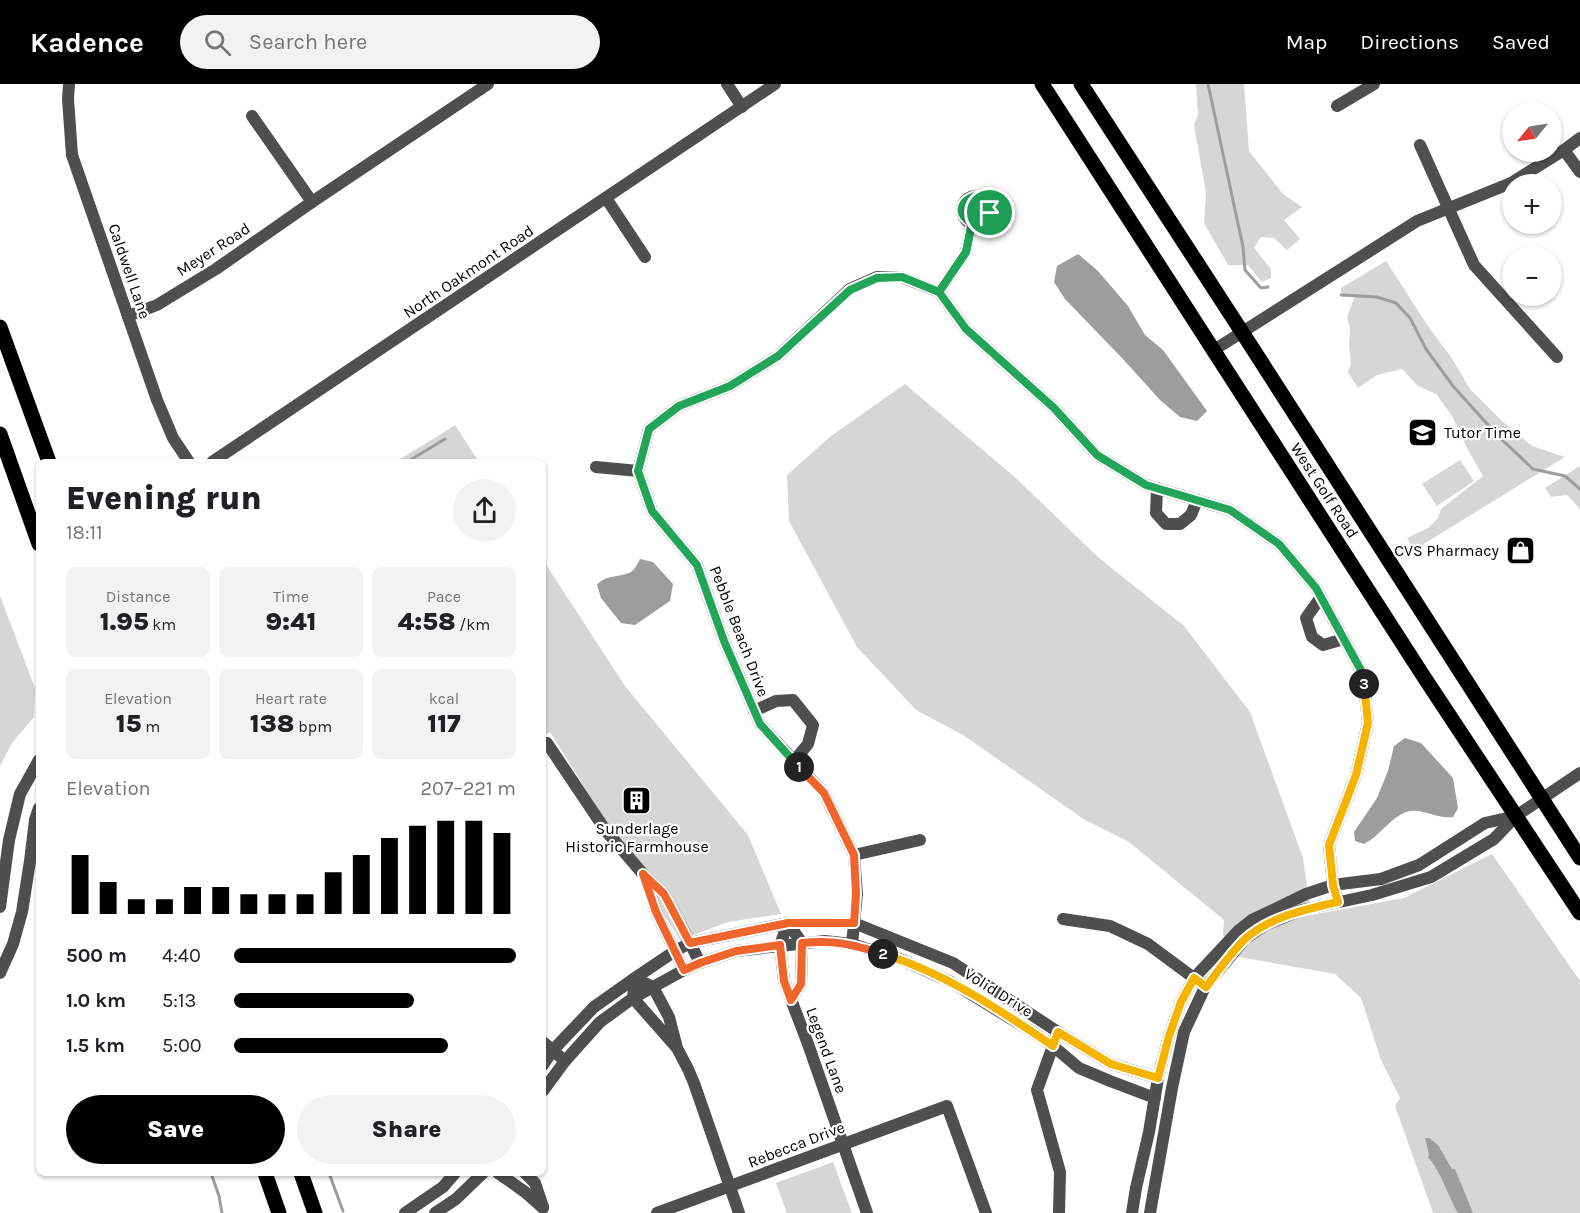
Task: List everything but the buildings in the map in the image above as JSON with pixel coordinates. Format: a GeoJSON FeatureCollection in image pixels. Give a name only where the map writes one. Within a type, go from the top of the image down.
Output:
{"type":"FeatureCollection","features":[{"type":"Feature","properties":{"kind":"main road","name":"West Golf Road"},"geometry":{"type":"LineString","coordinates":[[1042,84],[1417,667],[1580,913]]}},
{"type":"Feature","properties":{"kind":"main road","name":"West Golf Road"},"geometry":{"type":"LineString","coordinates":[[1082,84],[1580,858]]}},
{"type":"Feature","properties":{"kind":"main road"},"geometry":{"type":"LineString","coordinates":[[0,327],[48,459]]}},
{"type":"Feature","properties":{"kind":"main road"},"geometry":{"type":"LineString","coordinates":[[0,434],[36,536]]}},
{"type":"Feature","properties":{"kind":"main road"},"geometry":{"type":"LineString","coordinates":[[267,1176],[279,1213]]}},
{"type":"Feature","properties":{"kind":"main road"},"geometry":{"type":"LineString","coordinates":[[302,1176],[315,1213]]}},
{"type":"Feature","properties":{"kind":"street","name":"Caldwell Lane"},"geometry":{"type":"LineString","coordinates":[[69,84],[72,155],[165,419],[173,438],[187,459]]}},
{"type":"Feature","properties":{"kind":"street","name":"Meyer Road"},"geometry":{"type":"LineString","coordinates":[[128,316],[157,305],[216,269],[488,84]]}},
{"type":"Feature","properties":{"kind":"street"},"geometry":{"type":"LineString","coordinates":[[727,84],[742,107]]}},
{"type":"Feature","properties":{"kind":"street","name":"North Oakmont Road"},"geometry":{"type":"LineString","coordinates":[[216,459],[775,84]]}},
{"type":"Feature","properties":{"kind":"street"},"geometry":{"type":"LineString","coordinates":[[1337,106],[1374,84]]}},
{"type":"Feature","properties":{"kind":"street"},"geometry":{"type":"LineString","coordinates":[[252,116],[312,202]]}},
{"type":"Feature","properties":{"kind":"street"},"geometry":{"type":"LineString","coordinates":[[1214,350],[1417,221],[1510,183],[1580,138]]}},
{"type":"Feature","properties":{"kind":"street"},"geometry":{"type":"LineString","coordinates":[[1420,145],[1474,266],[1557,357]]}},
{"type":"Feature","properties":{"kind":"street"},"geometry":{"type":"LineString","coordinates":[[1564,150],[1580,172]]}},
{"type":"Feature","properties":{"kind":"street"},"geometry":{"type":"LineString","coordinates":[[606,198],[645,256]]}},
{"type":"Feature","properties":{"kind":"street"},"geometry":{"type":"LineString","coordinates":[[939,292],[966,252],[972,223]]}},
{"type":"Feature","properties":{"kind":"street"},"geometry":{"type":"LineString","coordinates":[[596,467],[638,471],[649,429],[679,406],[730,386],[778,356],[850,290],[877,278],[902,277],[939,292],[966,329],[1054,408],[1097,455],[1146,485],[1230,510],[1279,544],[1316,588],[1363,674],[1368,723],[1356,775],[1329,845],[1333,885],[1338,902]]}},
{"type":"Feature","properties":{"kind":"street","name":"Pebble Beach Drive"},"geometry":{"type":"LineString","coordinates":[[638,471],[652,511],[697,565],[724,641],[760,724],[824,793],[854,855],[856,894],[852,944]]}},
{"type":"Feature","properties":{"kind":"street"},"geometry":{"type":"LineString","coordinates":[[1156,488],[1156,513],[1166,524],[1180,524],[1191,515],[1197,500]]}},
{"type":"Feature","properties":{"kind":"street"},"geometry":{"type":"LineString","coordinates":[[1321,597],[1306,618],[1312,637],[1323,645],[1344,639]]}},
{"type":"Feature","properties":{"kind":"street","name":"Pebble Beach Drive"},"geometry":{"type":"LineString","coordinates":[[754,711],[776,700],[794,700],[813,725],[808,744],[794,761]]}},
{"type":"Feature","properties":{"kind":"street"},"geometry":{"type":"LineString","coordinates":[[547,743],[606,831],[643,874],[664,894],[700,963]]}},
{"type":"Feature","properties":{"kind":"street"},"geometry":{"type":"LineString","coordinates":[[0,907],[9,840],[20,794],[36,765]]}},
{"type":"Feature","properties":{"kind":"street"},"geometry":{"type":"LineString","coordinates":[[1150,1213],[1184,1032],[1206,987],[1245,939],[1265,925],[1302,910],[1372,895],[1431,877],[1494,839],[1516,816],[1580,773]]}},
{"type":"Feature","properties":{"kind":"street"},"geometry":{"type":"LineString","coordinates":[[0,973],[13,944],[22,912],[36,815]]}},
{"type":"Feature","properties":{"kind":"street"},"geometry":{"type":"LineString","coordinates":[[1132,1213],[1158,1078],[1181,1002],[1194,978],[1236,933],[1252,920],[1306,894],[1333,885],[1381,879],[1419,866],[1485,823],[1516,816]]}},
{"type":"Feature","properties":{"kind":"street"},"geometry":{"type":"LineString","coordinates":[[854,855],[920,840]]}},
{"type":"Feature","properties":{"kind":"street"},"geometry":{"type":"LineString","coordinates":[[643,874],[656,912],[684,970]]}},
{"type":"Feature","properties":{"kind":"street"},"geometry":{"type":"LineString","coordinates":[[1063,919],[1110,926],[1148,944],[1206,987]]}},
{"type":"Feature","properties":{"kind":"street"},"geometry":{"type":"LineString","coordinates":[[788,923],[802,943]]}},
{"type":"Feature","properties":{"kind":"street","name":"Volid Drive"},"geometry":{"type":"LineString","coordinates":[[548,1046],[635,978],[690,943],[788,923],[854,923],[953,963],[1111,1064],[1158,1078]]}},
{"type":"Feature","properties":{"kind":"street","name":"Legend Lane"},"geometry":{"type":"LineString","coordinates":[[788,923],[780,945],[784,981],[867,1213]]}},
{"type":"Feature","properties":{"kind":"street","name":"Volid Drive"},"geometry":{"type":"LineString","coordinates":[[546,1087],[565,1061],[600,1022],[633,999],[684,970],[736,951],[825,941],[852,944],[902,960],[951,982],[1053,1046],[1079,1068],[1155,1098]]}},
{"type":"Feature","properties":{"kind":"street","name":"Legend Lane"},"geometry":{"type":"LineString","coordinates":[[791,1000],[801,984],[802,943]]}},
{"type":"Feature","properties":{"kind":"street"},"geometry":{"type":"LineString","coordinates":[[677,1048],[633,999],[635,978],[653,987],[669,1017],[677,1048],[694,1083],[739,1213]]}},
{"type":"Feature","properties":{"kind":"street"},"geometry":{"type":"LineString","coordinates":[[1058,1032],[1037,1090],[1060,1172],[1059,1213]]}},
{"type":"Feature","properties":{"kind":"street"},"geometry":{"type":"LineString","coordinates":[[548,1046],[565,1061]]}},
{"type":"Feature","properties":{"kind":"street"},"geometry":{"type":"LineString","coordinates":[[546,1068],[555,1075]]}},
{"type":"Feature","properties":{"kind":"street","name":"Rebecca Drive"},"geometry":{"type":"LineString","coordinates":[[657,1213],[947,1106],[986,1213]]}},
{"type":"Feature","properties":{"kind":"street"},"geometry":{"type":"LineString","coordinates":[[405,1213],[443,1187],[452,1176]]}},
{"type":"Feature","properties":{"kind":"street"},"geometry":{"type":"LineString","coordinates":[[435,1213],[456,1199],[480,1176]]}},
{"type":"Feature","properties":{"kind":"street"},"geometry":{"type":"LineString","coordinates":[[502,1176],[525,1192],[544,1210]]}},
{"type":"Feature","properties":{"kind":"street"},"geometry":{"type":"LineString","coordinates":[[528,1176],[535,1183],[544,1210]]}},
{"type":"Feature","properties":{"kind":"shaded area"},"geometry":{"type":"Polygon","coordinates":[[[1196,84],[1244,84],[1249,151],[1283,194],[1302,207],[1284,220],[1300,239],[1287,250],[1274,238],[1261,237],[1254,248],[1271,269],[1271,278],[1262,282],[1248,265],[1228,265],[1204,223],[1206,193],[1194,125],[1198,115],[1196,84]]]}},
{"type":"Feature","properties":{"kind":"shaded area"},"geometry":{"type":"Polygon","coordinates":[[[1078,254],[1098,271],[1128,306],[1145,335],[1163,350],[1207,411],[1197,421],[1180,417],[1160,400],[1065,299],[1054,282],[1057,266],[1078,254]]]}},
{"type":"Feature","properties":{"kind":"shaded area"},"geometry":{"type":"Polygon","coordinates":[[[1386,261],[1470,389],[1502,421],[1532,446],[1565,457],[1414,550],[1407,538],[1428,528],[1438,518],[1441,509],[1483,476],[1452,416],[1436,394],[1418,386],[1402,369],[1377,375],[1358,388],[1348,372],[1351,363],[1350,329],[1347,317],[1355,296],[1341,295],[1341,288],[1386,261]]]}},
{"type":"Feature","properties":{"kind":"shaded area"},"geometry":{"type":"Polygon","coordinates":[[[905,384],[1017,479],[1099,558],[1184,626],[1250,712],[1303,858],[1311,915],[1404,898],[1492,854],[1580,981],[1580,1213],[1433,1213],[1395,1106],[1400,1098],[1381,1060],[1361,998],[1335,974],[1239,957],[1223,935],[1224,920],[1129,842],[1085,820],[963,735],[916,710],[857,647],[789,521],[787,475],[831,436],[905,384]]]}},
{"type":"Feature","properties":{"kind":"shaded area"},"geometry":{"type":"Polygon","coordinates":[[[455,425],[477,459],[400,459],[455,425]]]}},
{"type":"Feature","properties":{"kind":"shaded area"},"geometry":{"type":"Polygon","coordinates":[[[1460,460],[1474,481],[1437,506],[1422,484],[1460,460]]]}},
{"type":"Feature","properties":{"kind":"shaded area"},"geometry":{"type":"Polygon","coordinates":[[[1580,466],[1580,509],[1567,495],[1551,497],[1545,488],[1580,466]]]}},
{"type":"Feature","properties":{"kind":"shaded area"},"geometry":{"type":"Polygon","coordinates":[[[640,559],[653,562],[673,584],[670,601],[635,625],[621,623],[601,598],[597,585],[604,579],[631,572],[640,559]]]}},
{"type":"Feature","properties":{"kind":"shaded area"},"geometry":{"type":"Polygon","coordinates":[[[546,565],[625,686],[748,835],[781,914],[728,922],[680,940],[550,732],[546,734],[546,565]]]}},
{"type":"Feature","properties":{"kind":"shaded area"},"geometry":{"type":"Polygon","coordinates":[[[0,596],[35,688],[34,717],[12,743],[0,766],[0,596]]]}},
{"type":"Feature","properties":{"kind":"shaded area"},"geometry":{"type":"Polygon","coordinates":[[[1405,738],[1421,743],[1453,778],[1458,808],[1453,817],[1410,811],[1398,816],[1364,844],[1355,841],[1354,832],[1377,798],[1388,771],[1394,746],[1405,738]]]}},
{"type":"Feature","properties":{"kind":"shaded area"},"geometry":{"type":"Polygon","coordinates":[[[1425,1138],[1429,1138],[1438,1145],[1452,1169],[1455,1169],[1473,1213],[1458,1213],[1436,1168],[1428,1158],[1425,1138]]]}},
{"type":"Feature","properties":{"kind":"shaded area"},"geometry":{"type":"Polygon","coordinates":[[[833,1162],[852,1213],[787,1213],[776,1183],[833,1162]]]}},
{"type":"Feature","properties":{"kind":"waterway"},"geometry":{"type":"LineString","coordinates":[[1208,84],[1243,247],[1245,270],[1261,288],[1268,287]]}},
{"type":"Feature","properties":{"kind":"waterway"},"geometry":{"type":"LineString","coordinates":[[1341,295],[1377,297],[1396,303],[1410,318],[1426,349],[1453,386],[1498,436],[1533,469],[1565,476],[1580,489]]}},
{"type":"Feature","properties":{"kind":"waterway"},"geometry":{"type":"LineString","coordinates":[[412,459],[445,439]]}},
{"type":"Feature","properties":{"kind":"waterway"},"geometry":{"type":"LineString","coordinates":[[212,1176],[222,1213]]}},
{"type":"Feature","properties":{"kind":"waterway"},"geometry":{"type":"LineString","coordinates":[[330,1176],[343,1211]]}},
{"type":"Feature","properties":{"kind":"place","name":"Tutor Time"},"geometry":{"type":"Point","coordinates":[1423,432]}},
{"type":"Feature","properties":{"kind":"place","name":"CVS Pharmacy"},"geometry":{"type":"Point","coordinates":[1520,550]}},
{"type":"Feature","properties":{"kind":"place","name":"Sunderlage Historic Farmhouse"},"geometry":{"type":"Point","coordinates":[637,800]}},
{"type":"Feature","properties":{"kind":"route"},"geometry":{"type":"LineString","coordinates":[[990,213],[985,221],[972,223],[966,252],[939,292],[902,277],[877,278],[850,290],[778,356],[730,386],[679,406],[649,429],[638,471],[652,511],[697,565],[724,641],[760,724],[824,793],[854,855],[856,894],[854,923],[788,923],[690,943],[664,894],[643,874],[656,912],[684,970],[736,951],[780,945],[784,981],[791,1000],[801,984],[802,943],[825,941],[852,944],[902,960],[951,982],[1053,1046],[1058,1032],[1111,1064],[1158,1078],[1181,1002],[1194,978],[1206,987],[1245,939],[1265,925],[1302,910],[1338,902],[1333,885],[1329,845],[1356,775],[1368,723],[1363,674],[1316,588],[1279,544],[1230,510],[1146,485],[1097,455],[1054,408],[966,329],[939,292],[966,252],[972,223],[967,221],[962,213],[965,200],[974,196],[983,197],[989,204],[990,213]]}}]}
